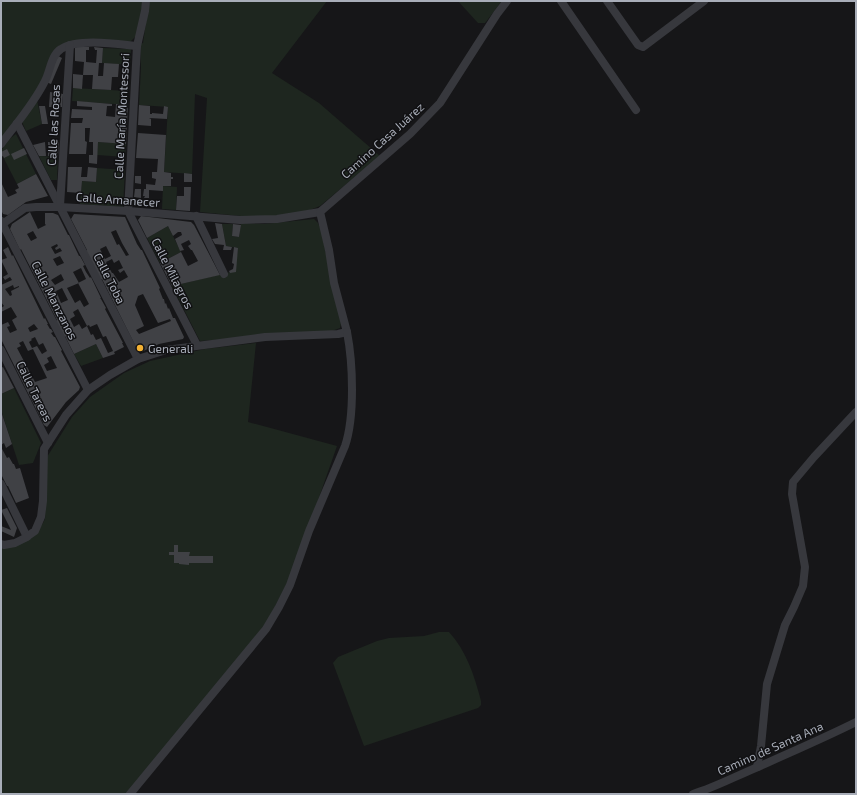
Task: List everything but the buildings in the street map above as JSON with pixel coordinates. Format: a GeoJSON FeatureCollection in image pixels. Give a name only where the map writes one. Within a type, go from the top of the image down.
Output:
{"type":"FeatureCollection","features":[{"type":"Feature","properties":{"kind":"street","name":"Calle María Montessori"},"geometry":{"type":"LineString","coordinates":[[128,211],[137,46],[146,1]]}},
{"type":"Feature","properties":{"kind":"street","name":"Camino Casa Juárez"},"geometry":{"type":"LineString","coordinates":[[320,212],[410,134],[440,102],[507,1]]}},
{"type":"Feature","properties":{"kind":"street"},"geometry":{"type":"LineString","coordinates":[[561,1],[636,110]]}},
{"type":"Feature","properties":{"kind":"street"},"geometry":{"type":"LineString","coordinates":[[607,1],[638,45],[643,47],[704,1]]}},
{"type":"Feature","properties":{"kind":"street"},"geometry":{"type":"LineString","coordinates":[[1,144],[29,108],[46,80],[53,60],[59,49],[70,45],[93,42],[137,46]]}},
{"type":"Feature","properties":{"kind":"street","name":"Calle las Rosas"},"geometry":{"type":"LineString","coordinates":[[60,207],[70,45]]}},
{"type":"Feature","properties":{"kind":"street","name":"Calle Toba"},"geometry":{"type":"LineString","coordinates":[[17,124],[138,359]]}},
{"type":"Feature","properties":{"kind":"street","name":"Calle Amanecer"},"geometry":{"type":"LineString","coordinates":[[2,224],[25,208],[29,207],[60,207],[128,211],[240,220],[277,219],[320,212]]}},
{"type":"Feature","properties":{"kind":"street","name":"Calle Milagros"},"geometry":{"type":"LineString","coordinates":[[128,211],[197,345]]}},
{"type":"Feature","properties":{"kind":"street"},"geometry":{"type":"LineString","coordinates":[[130,794],[266,629],[290,585],[309,531],[350,432],[352,389],[351,351],[334,283],[329,250],[320,212]]}},
{"type":"Feature","properties":{"kind":"street"},"geometry":{"type":"LineString","coordinates":[[196,216],[224,274]]}},
{"type":"Feature","properties":{"kind":"street","name":"Calle Manzanos"},"geometry":{"type":"LineString","coordinates":[[2,224],[88,390]]}},
{"type":"Feature","properties":{"kind":"street"},"geometry":{"type":"LineString","coordinates":[[1,544],[4,545],[15,542],[27,537],[35,531],[41,517],[46,446],[66,415],[88,390],[110,374],[138,359],[166,350],[264,337],[338,334],[347,332]]}},
{"type":"Feature","properties":{"kind":"street","name":"Calle Tareas"},"geometry":{"type":"LineString","coordinates":[[1,350],[46,446]]}},
{"type":"Feature","properties":{"kind":"street"},"geometry":{"type":"LineString","coordinates":[[756,767],[761,746],[767,684],[785,626],[802,586],[805,567],[792,494],[793,482],[856,412]]}},
{"type":"Feature","properties":{"kind":"street"},"geometry":{"type":"LineString","coordinates":[[1,484],[27,537]]}},
{"type":"Feature","properties":{"kind":"street","name":"Camino de Santa Ana"},"geometry":{"type":"LineString","coordinates":[[693,794],[733,779],[756,767],[807,746],[856,722]]}},
{"type":"Feature","properties":{"kind":"shaded area"},"geometry":{"type":"Polygon","coordinates":[[[1,1],[143,1],[138,34],[129,43],[59,47],[40,85],[1,141],[1,1]]]}},
{"type":"Feature","properties":{"kind":"shaded area"},"geometry":{"type":"Polygon","coordinates":[[[149,1],[327,1],[272,73],[319,103],[380,156],[320,206],[305,212],[260,218],[200,212],[207,98],[195,94],[192,174],[164,172],[168,107],[139,105],[141,68],[140,44],[143,43],[149,1]]]}},
{"type":"Feature","properties":{"kind":"shaded area"},"geometry":{"type":"Polygon","coordinates":[[[458,1],[502,1],[485,23],[478,23],[458,1]]]}},
{"type":"Feature","properties":{"kind":"shaded area"},"geometry":{"type":"Polygon","coordinates":[[[103,48],[131,49],[130,65],[102,63],[103,48]]]}},
{"type":"Feature","properties":{"kind":"shaded area"},"geometry":{"type":"Polygon","coordinates":[[[73,88],[128,91],[128,105],[72,101],[73,88]]]}},
{"type":"Feature","properties":{"kind":"shaded area"},"geometry":{"type":"Polygon","coordinates":[[[37,100],[42,124],[26,131],[22,122],[37,100]]]}},
{"type":"Feature","properties":{"kind":"shaded area"},"geometry":{"type":"Polygon","coordinates":[[[16,134],[36,174],[17,184],[1,153],[7,142],[16,134]]]}},
{"type":"Feature","properties":{"kind":"shaded area"},"geometry":{"type":"Polygon","coordinates":[[[98,142],[126,144],[125,157],[97,155],[98,142]]]}},
{"type":"Feature","properties":{"kind":"shaded area"},"geometry":{"type":"Polygon","coordinates":[[[39,156],[58,157],[57,180],[51,180],[39,156]]]}},
{"type":"Feature","properties":{"kind":"shaded area"},"geometry":{"type":"Polygon","coordinates":[[[97,168],[125,170],[123,207],[80,204],[82,181],[96,182],[97,168]]]}},
{"type":"Feature","properties":{"kind":"shaded area"},"geometry":{"type":"Polygon","coordinates":[[[163,186],[177,187],[176,210],[162,209],[163,186]]]}},
{"type":"Feature","properties":{"kind":"shaded area"},"geometry":{"type":"Polygon","coordinates":[[[314,219],[318,223],[321,230],[341,323],[340,328],[332,331],[200,341],[172,286],[235,271],[238,248],[226,246],[222,224],[233,224],[232,236],[239,237],[241,223],[264,224],[314,219]]]}},
{"type":"Feature","properties":{"kind":"shaded area"},"geometry":{"type":"Polygon","coordinates":[[[168,226],[181,252],[160,263],[147,238],[168,226]]]}},
{"type":"Feature","properties":{"kind":"shaded area"},"geometry":{"type":"Polygon","coordinates":[[[256,343],[248,422],[337,446],[293,572],[268,620],[250,645],[128,794],[1,794],[1,548],[15,546],[27,540],[33,536],[42,525],[45,519],[47,457],[72,417],[90,397],[124,373],[150,361],[205,349],[256,343]]]}},
{"type":"Feature","properties":{"kind":"shaded area"},"geometry":{"type":"Polygon","coordinates":[[[96,344],[103,358],[81,366],[74,354],[96,344]]]}},
{"type":"Feature","properties":{"kind":"shaded area"},"geometry":{"type":"Polygon","coordinates":[[[14,388],[41,443],[33,463],[19,465],[1,410],[1,394],[14,388]]]}},
{"type":"Feature","properties":{"kind":"shaded area"},"geometry":{"type":"Polygon","coordinates":[[[439,632],[449,632],[465,655],[473,673],[481,705],[478,708],[364,746],[333,663],[338,657],[377,641],[389,638],[424,636],[439,632]]]}},
{"type":"Feature","properties":{"kind":"place","name":"Generali"},"geometry":{"type":"Point","coordinates":[140,348]}}]}
